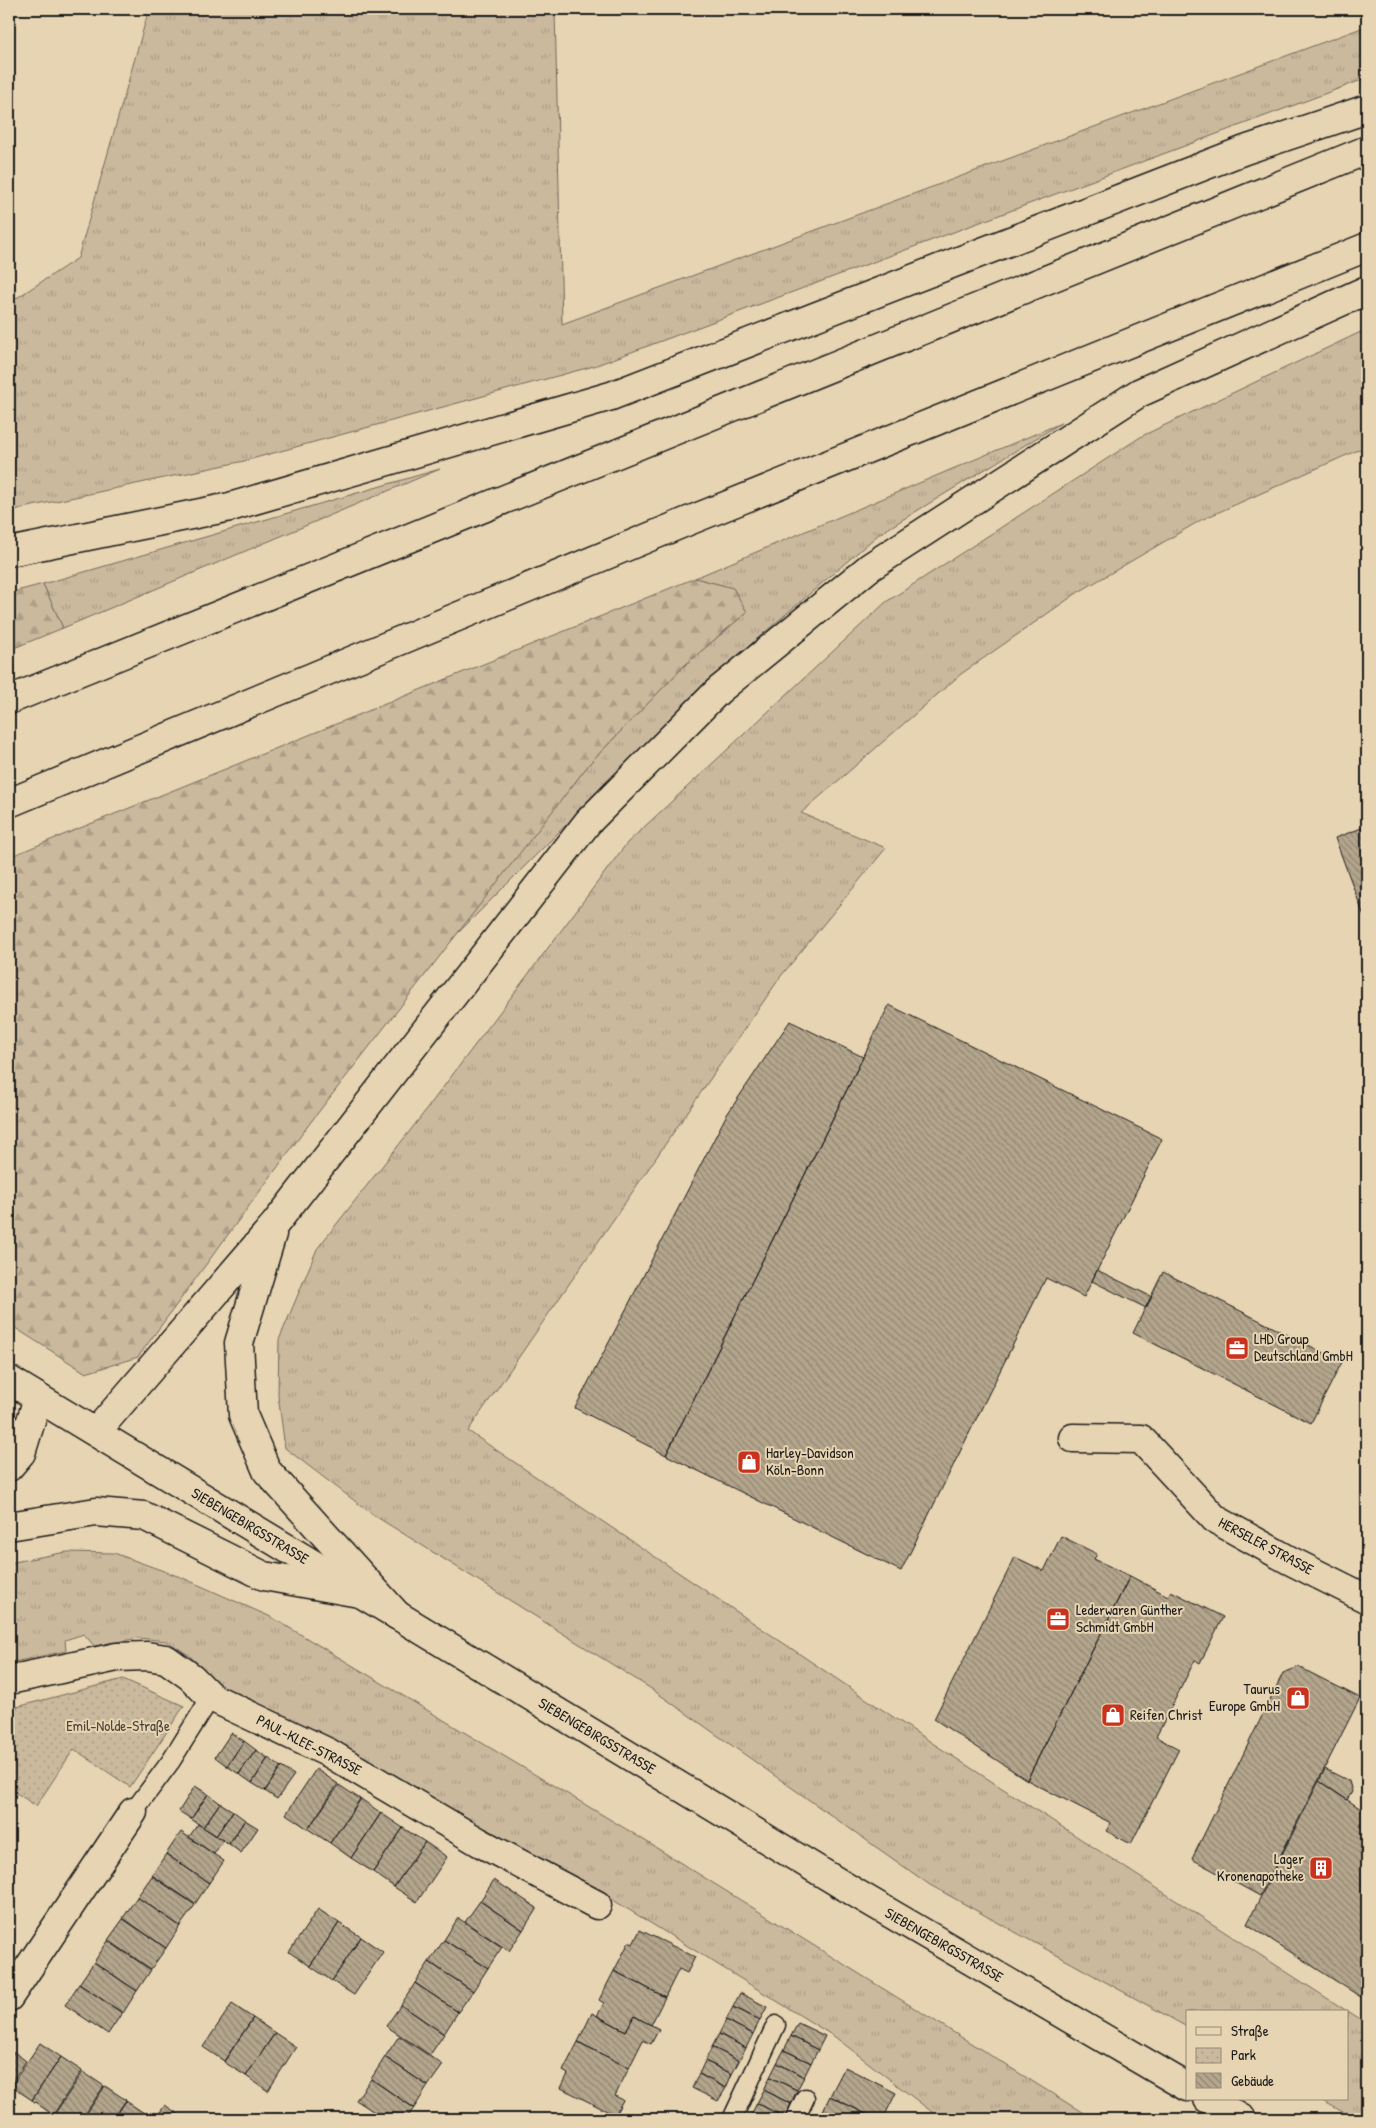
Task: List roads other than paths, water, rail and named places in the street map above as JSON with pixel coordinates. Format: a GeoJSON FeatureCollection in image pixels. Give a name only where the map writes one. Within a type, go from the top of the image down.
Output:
{"type":"FeatureCollection","features":[{"type":"Feature","properties":{"kind":"main road"},"geometry":{"type":"LineString","coordinates":[[9,552],[230,507],[611,396],[1245,150],[1367,109]]}},
{"type":"Feature","properties":{"kind":"main road"},"geometry":{"type":"LineString","coordinates":[[9,700],[1367,150]]}},
{"type":"Feature","properties":{"kind":"main road"},"geometry":{"type":"LineString","coordinates":[[9,803],[681,524],[1367,247]]}},
{"type":"Feature","properties":{"kind":"main road"},"geometry":{"type":"LineString","coordinates":[[96,1432],[275,1224],[588,822],[718,691],[870,566],[1139,393],[1367,290]]}},
{"type":"Feature","properties":{"kind":"main road"},"geometry":{"type":"LineString","coordinates":[[275,1224],[239,1343],[243,1415],[267,1471],[397,1615]]}},
{"type":"Feature","properties":{"kind":"main road","name":"SIEBENGEBIRGSSTRASSE"},"geometry":{"type":"LineString","coordinates":[[9,1380],[858,1895],[1186,2086]]}},
{"type":"Feature","properties":{"kind":"main road"},"geometry":{"type":"LineString","coordinates":[[9,1467],[21,1453],[38,1398]]}},
{"type":"Feature","properties":{"kind":"main road","name":"HERSELER STRASSE"},"geometry":{"type":"LineString","coordinates":[[1074,1438],[1142,1439],[1215,1519],[1289,1560],[1367,1599]]}},
{"type":"Feature","properties":{"kind":"main road"},"geometry":{"type":"LineString","coordinates":[[9,1526],[96,1512],[144,1516],[264,1576],[359,1593]]}},
{"type":"Feature","properties":{"kind":"main road","name":"PAUL-KLEE-STRASSE"},"geometry":{"type":"LineString","coordinates":[[9,1680],[116,1657],[147,1656],[166,1659],[178,1666],[211,1697],[329,1753],[479,1842],[597,1905]]}},
{"type":"Feature","properties":{"kind":"main road"},"geometry":{"type":"LineString","coordinates":[[9,1997],[134,1812]]}},
{"type":"Feature","properties":{"kind":"main road"},"geometry":{"type":"LineString","coordinates":[[1210,2100],[1242,2119]]}},
{"type":"Feature","properties":{"kind":"lane"},"geometry":{"type":"LineString","coordinates":[[134,1812],[171,1761],[211,1697]]}},
{"type":"Feature","properties":{"kind":"lane"},"geometry":{"type":"LineString","coordinates":[[732,2119],[776,2025]]}},
{"type":"Feature","properties":{"kind":"lane"},"geometry":{"type":"LineString","coordinates":[[795,2119],[805,2098]]}},
{"type":"Feature","properties":{"kind":"place","name":"LHD Group Deutschland GmbH"},"geometry":{"type":"Point","coordinates":[1237,1348]}},
{"type":"Feature","properties":{"kind":"place","name":"Harley-Davidson Köln-Bonn"},"geometry":{"type":"Point","coordinates":[749,1462]}},
{"type":"Feature","properties":{"kind":"place","name":"Lederwaren Günther Schmidt GmbH"},"geometry":{"type":"Point","coordinates":[1058,1619]}},
{"type":"Feature","properties":{"kind":"place","name":"Taurus Europe GmbH"},"geometry":{"type":"Point","coordinates":[1298,1698]}},
{"type":"Feature","properties":{"kind":"place","name":"Reifen Christ"},"geometry":{"type":"Point","coordinates":[1113,1715]}},
{"type":"Feature","properties":{"kind":"place","name":"Lager Kronenapotheke"},"geometry":{"type":"Point","coordinates":[1321,1868]}},
{"type":"Feature","properties":{"kind":"park label","name":"Emil-Nolde-Straße"},"geometry":{"type":"Point","coordinates":[118,1726]}}]}
